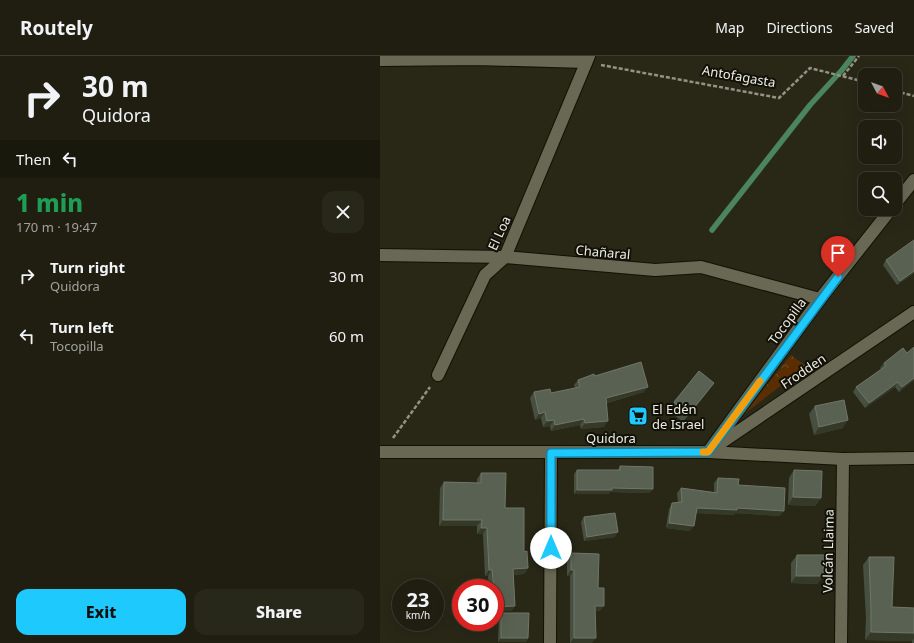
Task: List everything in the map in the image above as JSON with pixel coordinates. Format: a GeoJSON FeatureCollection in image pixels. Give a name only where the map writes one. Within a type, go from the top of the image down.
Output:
{"type":"FeatureCollection","features":[{"type":"Feature","properties":{"kind":"street"},"geometry":{"type":"LineString","coordinates":[[380,60],[476,58],[588,59]]}},
{"type":"Feature","properties":{"kind":"street","name":"El Loa"},"geometry":{"type":"LineString","coordinates":[[438,375],[485,276],[505,257],[588,59]]}},
{"type":"Feature","properties":{"kind":"street"},"geometry":{"type":"LineString","coordinates":[[902,195],[914,180]]}},
{"type":"Feature","properties":{"kind":"street","name":"Tocopilla"},"geometry":{"type":"LineString","coordinates":[[708,452],[820,300],[886,216]]}},
{"type":"Feature","properties":{"kind":"street","name":"Chañaral"},"geometry":{"type":"LineString","coordinates":[[380,255],[505,257],[655,270],[700,267],[820,300]]}},
{"type":"Feature","properties":{"kind":"street","name":"Frodden"},"geometry":{"type":"LineString","coordinates":[[708,452],[914,312]]}},
{"type":"Feature","properties":{"kind":"street","name":"Quidora"},"geometry":{"type":"LineString","coordinates":[[380,452],[708,452],[843,459],[914,458]]}},
{"type":"Feature","properties":{"kind":"street"},"geometry":{"type":"LineString","coordinates":[[550,643],[551,453]]}},
{"type":"Feature","properties":{"kind":"street","name":"Volcán Llaima"},"geometry":{"type":"LineString","coordinates":[[842,643],[843,459]]}},
{"type":"Feature","properties":{"kind":"path"},"geometry":{"type":"LineString","coordinates":[[843,76],[858,56]]}},
{"type":"Feature","properties":{"kind":"path","name":"Antofagasta"},"geometry":{"type":"LineString","coordinates":[[588,59],[779,98],[810,68],[858,80]]}},
{"type":"Feature","properties":{"kind":"path"},"geometry":{"type":"LineString","coordinates":[[902,93],[914,96]]}},
{"type":"Feature","properties":{"kind":"path"},"geometry":{"type":"LineString","coordinates":[[399,429],[438,375]]}},
{"type":"Feature","properties":{"kind":"green space"},"geometry":{"type":"Polygon","coordinates":[[[791,355],[806,366],[743,415],[791,355]]]}},
{"type":"Feature","properties":{"kind":"building"},"geometry":{"type":"Polygon","coordinates":[[[914,240],[914,271],[900,281],[886,260],[914,240]]]}},
{"type":"Feature","properties":{"kind":"building"},"geometry":{"type":"Polygon","coordinates":[[[914,347],[914,378],[902,387],[898,382],[869,403],[856,387],[886,366],[884,363],[903,348],[907,353],[914,347]]]}},
{"type":"Feature","properties":{"kind":"building"},"geometry":{"type":"Polygon","coordinates":[[[641,362],[648,387],[606,398],[608,421],[585,423],[584,419],[555,425],[554,420],[547,421],[545,412],[539,414],[534,392],[550,389],[551,393],[580,387],[578,380],[594,374],[595,376],[641,362]]]}},
{"type":"Feature","properties":{"kind":"building"},"geometry":{"type":"Polygon","coordinates":[[[699,371],[714,383],[689,414],[674,402],[699,371]]]}},
{"type":"Feature","properties":{"kind":"building"},"geometry":{"type":"Polygon","coordinates":[[[844,400],[848,420],[819,427],[815,406],[844,400]]]}},
{"type":"Feature","properties":{"kind":"building"},"geometry":{"type":"Polygon","coordinates":[[[620,466],[653,467],[653,489],[612,488],[612,490],[577,490],[577,470],[620,470],[620,466]]]}},
{"type":"Feature","properties":{"kind":"building"},"geometry":{"type":"Polygon","coordinates":[[[794,470],[822,471],[821,498],[793,497],[794,470]]]}},
{"type":"Feature","properties":{"kind":"building"},"geometry":{"type":"Polygon","coordinates":[[[481,473],[506,473],[505,508],[524,508],[524,552],[527,551],[528,568],[513,569],[515,606],[504,607],[504,579],[493,579],[492,570],[489,570],[487,528],[481,528],[482,520],[443,520],[444,482],[481,483],[481,473]]]}},
{"type":"Feature","properties":{"kind":"building"},"geometry":{"type":"Polygon","coordinates":[[[718,478],[739,479],[738,485],[785,488],[784,511],[737,508],[737,510],[697,508],[694,526],[669,523],[672,503],[682,502],[681,488],[717,493],[718,478]]]}},
{"type":"Feature","properties":{"kind":"building"},"geometry":{"type":"Polygon","coordinates":[[[615,513],[618,532],[587,537],[584,517],[615,513]]]}},
{"type":"Feature","properties":{"kind":"building"},"geometry":{"type":"Polygon","coordinates":[[[571,553],[599,554],[598,588],[604,588],[604,606],[595,606],[596,638],[574,638],[574,570],[571,570],[571,553]]]}},
{"type":"Feature","properties":{"kind":"building"},"geometry":{"type":"Polygon","coordinates":[[[797,555],[824,555],[823,576],[796,576],[797,555]]]}},
{"type":"Feature","properties":{"kind":"building"},"geometry":{"type":"Polygon","coordinates":[[[869,557],[894,557],[892,607],[914,608],[914,633],[871,632],[869,557]]]}},
{"type":"Feature","properties":{"kind":"building"},"geometry":{"type":"Polygon","coordinates":[[[504,613],[529,613],[528,638],[501,638],[501,631],[504,631],[504,613]]]}},
{"type":"Feature","properties":{"kind":"waterway"},"geometry":{"type":"LineString","coordinates":[[712,230],[810,105],[853,56]]}},
{"type":"Feature","properties":{"kind":"slow traffic"},"geometry":{"type":"LineString","coordinates":[[703,452],[708,452],[760,381]]}},
{"type":"Feature","properties":{"kind":"place","name":"El Edén de Israel"},"geometry":{"type":"Point","coordinates":[638,416]}},
{"type":"Feature","properties":{"kind":"route"},"geometry":{"type":"LineString","coordinates":[[551,548],[551,453],[708,452],[838,277]]}}]}
